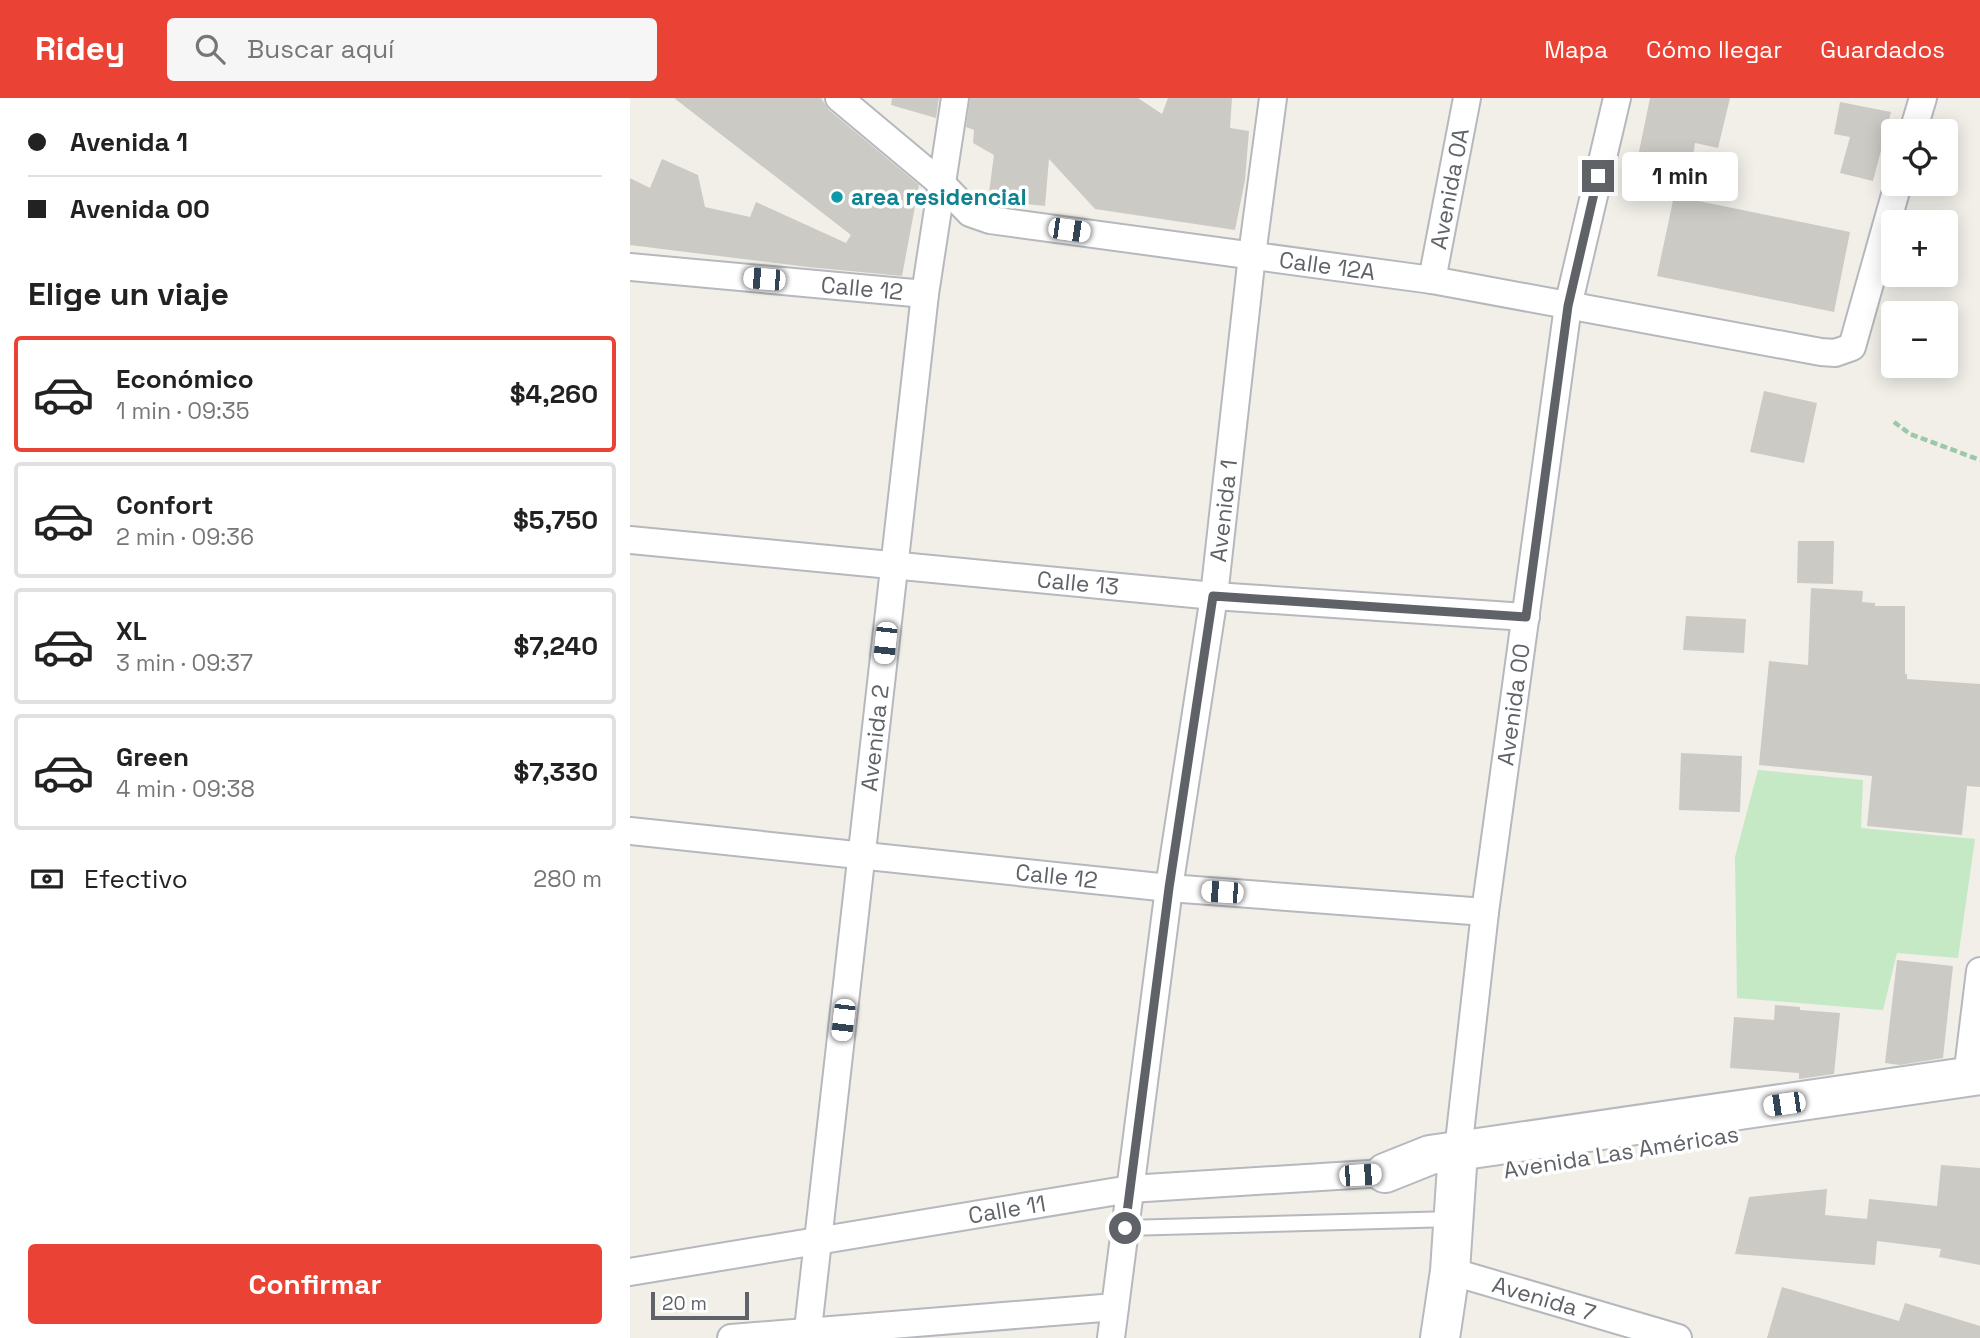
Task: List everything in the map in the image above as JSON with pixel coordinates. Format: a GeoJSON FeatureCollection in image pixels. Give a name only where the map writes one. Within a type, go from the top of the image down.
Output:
{"type":"FeatureCollection","features":[{"type":"Feature","properties":{"kind":"main road"},"geometry":{"type":"LineString","coordinates":[[1385,1173],[1430,1155],[1458,1164],[1976,1083]]}},
{"type":"Feature","properties":{"kind":"main road"},"geometry":{"type":"LineString","coordinates":[[1440,1338],[1450,1271],[1458,1164]]}},
{"type":"Feature","properties":{"kind":"street","name":"Calle 12A"},"geometry":{"type":"LineString","coordinates":[[839,98],[943,185],[970,213],[990,220],[1432,280],[1821,352],[1835,353],[1852,347],[1895,196]]}},
{"type":"Feature","properties":{"kind":"street","name":"Avenida 2"},"geometry":{"type":"LineString","coordinates":[[807,1335],[925,294],[955,98]]}},
{"type":"Feature","properties":{"kind":"street","name":"Avenida 1"},"geometry":{"type":"LineString","coordinates":[[1111,1338],[1169,888],[1213,596],[1273,98]]}},
{"type":"Feature","properties":{"kind":"street","name":"Avenida 0A"},"geometry":{"type":"LineString","coordinates":[[1432,280],[1467,98]]}},
{"type":"Feature","properties":{"kind":"street","name":"Avenida 00"},"geometry":{"type":"LineString","coordinates":[[1458,1164],[1485,912],[1568,306],[1617,98]]}},
{"type":"Feature","properties":{"kind":"street"},"geometry":{"type":"LineString","coordinates":[[1917,119],[1923,98]]}},
{"type":"Feature","properties":{"kind":"street","name":"Calle 12"},"geometry":{"type":"LineString","coordinates":[[630,267],[925,294]]}},
{"type":"Feature","properties":{"kind":"street","name":"Calle 13"},"geometry":{"type":"LineString","coordinates":[[630,540],[1213,596],[1526,617]]}},
{"type":"Feature","properties":{"kind":"street","name":"Calle 12"},"geometry":{"type":"LineString","coordinates":[[630,831],[1169,888],[1485,912]]}},
{"type":"Feature","properties":{"kind":"street"},"geometry":{"type":"LineString","coordinates":[[1976,1083],[1980,971]]}},
{"type":"Feature","properties":{"kind":"street","name":"Calle 11"},"geometry":{"type":"LineString","coordinates":[[630,1272],[1130,1189],[1385,1173]]}},
{"type":"Feature","properties":{"kind":"street","name":"Avenida 7"},"geometry":{"type":"LineString","coordinates":[[1450,1271],[1678,1338]]}},
{"type":"Feature","properties":{"kind":"street"},"geometry":{"type":"LineString","coordinates":[[731,1338],[807,1335],[1115,1307]]}},
{"type":"Feature","properties":{"kind":"lane"},"geometry":{"type":"LineString","coordinates":[[1125,1228],[1454,1219]]}},
{"type":"Feature","properties":{"kind":"path"},"geometry":{"type":"LineString","coordinates":[[1894,422],[1910,434],[1980,460]]}},
{"type":"Feature","properties":{"kind":"green space"},"geometry":{"type":"Polygon","coordinates":[[[1758,770],[1863,780],[1861,828],[1975,839],[1958,958],[1897,953],[1883,1010],[1737,998],[1735,857],[1758,770]]]}},
{"type":"Feature","properties":{"kind":"building","name":"area residencial"},"geometry":{"type":"Polygon","coordinates":[[[674,98],[821,98],[829,110],[919,185],[902,276],[630,245],[630,178],[650,188],[662,159],[698,175],[705,207],[750,217],[756,202],[846,243],[851,235],[674,98]]]}},
{"type":"Feature","properties":{"kind":"building"},"geometry":{"type":"Polygon","coordinates":[[[892,98],[939,98],[936,118],[891,105],[892,98]]]}},
{"type":"Feature","properties":{"kind":"building"},"geometry":{"type":"Polygon","coordinates":[[[970,98],[1138,98],[1162,114],[1168,98],[1232,98],[1230,128],[1249,131],[1245,180],[1235,230],[1095,209],[1049,159],[1045,206],[988,200],[994,155],[973,143],[974,130],[966,127],[970,98]]]}},
{"type":"Feature","properties":{"kind":"building"},"geometry":{"type":"Polygon","coordinates":[[[1650,98],[1730,98],[1718,148],[1695,143],[1690,178],[1635,171],[1650,98]]]}},
{"type":"Feature","properties":{"kind":"building"},"geometry":{"type":"Polygon","coordinates":[[[1840,102],[1891,112],[1889,119],[1881,119],[1881,150],[1873,181],[1840,173],[1850,137],[1834,134],[1840,102]]]}},
{"type":"Feature","properties":{"kind":"building"},"geometry":{"type":"Polygon","coordinates":[[[1674,196],[1850,232],[1834,312],[1657,276],[1674,196]]]}},
{"type":"Feature","properties":{"kind":"building"},"geometry":{"type":"Polygon","coordinates":[[[1764,391],[1817,403],[1804,463],[1750,452],[1764,391]]]}},
{"type":"Feature","properties":{"kind":"building"},"geometry":{"type":"Polygon","coordinates":[[[1798,541],[1834,541],[1833,584],[1797,583],[1798,541]]]}},
{"type":"Feature","properties":{"kind":"building"},"geometry":{"type":"Polygon","coordinates":[[[1811,588],[1863,591],[1862,602],[1875,603],[1875,606],[1905,606],[1907,679],[1980,684],[1980,787],[1967,786],[1962,835],[1867,826],[1872,776],[1759,765],[1769,661],[1808,665],[1811,588]]]}},
{"type":"Feature","properties":{"kind":"building"},"geometry":{"type":"Polygon","coordinates":[[[1686,616],[1746,619],[1744,653],[1683,650],[1686,616]]]}},
{"type":"Feature","properties":{"kind":"building"},"geometry":{"type":"Polygon","coordinates":[[[1681,753],[1742,756],[1740,812],[1679,810],[1681,753]]]}},
{"type":"Feature","properties":{"kind":"building"},"geometry":{"type":"Polygon","coordinates":[[[1897,960],[1953,966],[1943,1058],[1900,1065],[1885,1063],[1897,960]]]}},
{"type":"Feature","properties":{"kind":"building"},"geometry":{"type":"Polygon","coordinates":[[[1775,1005],[1840,1013],[1834,1074],[1799,1079],[1799,1073],[1730,1068],[1734,1017],[1774,1020],[1775,1005]]]}},
{"type":"Feature","properties":{"kind":"building"},"geometry":{"type":"Polygon","coordinates":[[[1941,1165],[1980,1168],[1980,1265],[1939,1257],[1941,1249],[1877,1241],[1875,1265],[1735,1254],[1749,1197],[1827,1189],[1825,1215],[1867,1219],[1869,1199],[1937,1206],[1941,1165]]]}},
{"type":"Feature","properties":{"kind":"building"},"geometry":{"type":"Polygon","coordinates":[[[1782,1287],[1899,1321],[1905,1303],[1980,1326],[1980,1338],[1767,1338],[1782,1287]]]}},
{"type":"Feature","properties":{"kind":"place","name":"area residencial"},"geometry":{"type":"Point","coordinates":[837,197]}},
{"type":"Feature","properties":{"kind":"route"},"geometry":{"type":"LineString","coordinates":[[1125,1228],[1169,888],[1213,596],[1526,617],[1568,306],[1598,176]]}}]}
